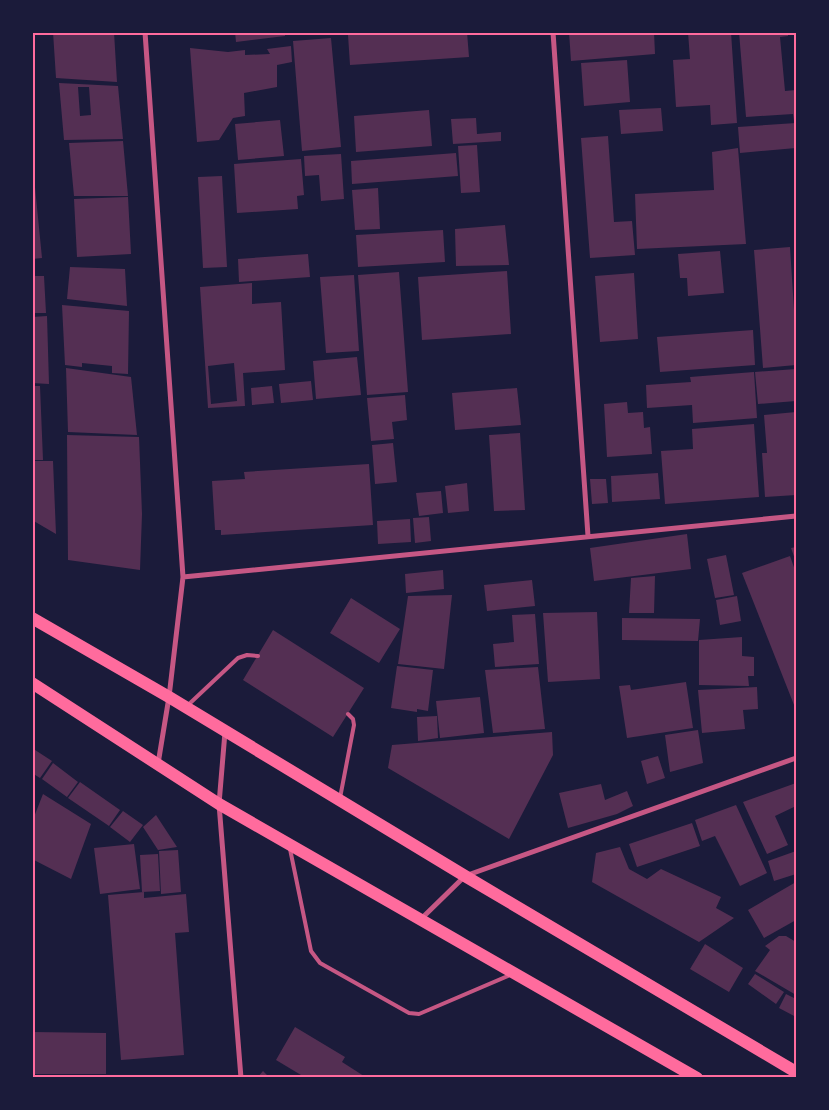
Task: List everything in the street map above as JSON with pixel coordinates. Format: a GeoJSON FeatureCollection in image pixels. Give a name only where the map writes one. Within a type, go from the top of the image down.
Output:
{"type":"FeatureCollection","features":[{"type":"Feature","properties":{"kind":"main road"},"geometry":{"type":"LineString","coordinates":[[32,618],[225,730],[465,876],[796,1072]]}},
{"type":"Feature","properties":{"kind":"main road"},"geometry":{"type":"LineString","coordinates":[[32,684],[220,804],[697,1078]]}},
{"type":"Feature","properties":{"kind":"street"},"geometry":{"type":"LineString","coordinates":[[145,32],[183,577],[169,697],[158,764]]}},
{"type":"Feature","properties":{"kind":"street"},"geometry":{"type":"LineString","coordinates":[[553,32],[588,536]]}},
{"type":"Feature","properties":{"kind":"street"},"geometry":{"type":"LineString","coordinates":[[183,577],[796,516]]}},
{"type":"Feature","properties":{"kind":"street"},"geometry":{"type":"LineString","coordinates":[[225,730],[220,804],[241,1078]]}},
{"type":"Feature","properties":{"kind":"street"},"geometry":{"type":"LineString","coordinates":[[420,919],[465,876],[796,758]]}},
{"type":"Feature","properties":{"kind":"lane"},"geometry":{"type":"LineString","coordinates":[[186,708],[238,658],[247,655],[258,656]]}},
{"type":"Feature","properties":{"kind":"lane"},"geometry":{"type":"LineString","coordinates":[[340,800],[354,725],[353,719],[348,714]]}},
{"type":"Feature","properties":{"kind":"lane"},"geometry":{"type":"LineString","coordinates":[[289,843],[311,950],[320,963],[409,1013],[419,1014],[514,973]]}},
{"type":"Feature","properties":{"kind":"building"},"geometry":{"type":"Polygon","coordinates":[[[53,32],[114,32],[117,82],[56,78],[53,32]]]}},
{"type":"Feature","properties":{"kind":"building"},"geometry":{"type":"Polygon","coordinates":[[[235,32],[285,32],[285,36],[236,42],[235,32]]]}},
{"type":"Feature","properties":{"kind":"building"},"geometry":{"type":"Polygon","coordinates":[[[383,32],[467,32],[469,57],[350,65],[348,35],[383,32]]]}},
{"type":"Feature","properties":{"kind":"building"},"geometry":{"type":"Polygon","coordinates":[[[569,32],[654,32],[655,54],[571,61],[569,32]]]}},
{"type":"Feature","properties":{"kind":"building"},"geometry":{"type":"Polygon","coordinates":[[[688,32],[731,32],[737,123],[711,125],[710,105],[676,107],[673,60],[690,59],[688,32]]]}},
{"type":"Feature","properties":{"kind":"building"},"geometry":{"type":"Polygon","coordinates":[[[739,32],[788,32],[788,36],[780,37],[785,91],[796,90],[796,121],[794,121],[793,114],[746,117],[739,32]]]}},
{"type":"Feature","properties":{"kind":"building"},"geometry":{"type":"Polygon","coordinates":[[[331,38],[341,147],[302,151],[293,41],[331,38]]]}},
{"type":"Feature","properties":{"kind":"building"},"geometry":{"type":"Polygon","coordinates":[[[291,46],[292,62],[277,65],[277,87],[244,93],[245,116],[233,118],[219,140],[197,142],[190,48],[228,52],[245,50],[245,55],[270,54],[267,49],[291,46]]]}},
{"type":"Feature","properties":{"kind":"building"},"geometry":{"type":"Polygon","coordinates":[[[627,60],[630,102],[584,106],[581,63],[627,60]]]}},
{"type":"Feature","properties":{"kind":"building"},"geometry":{"type":"Polygon","coordinates":[[[59,83],[118,86],[123,139],[64,140],[59,83]],[[78,87],[80,116],[91,115],[89,87],[78,87]]]}},
{"type":"Feature","properties":{"kind":"building"},"geometry":{"type":"Polygon","coordinates":[[[661,108],[663,131],[621,134],[619,110],[661,108]]]}},
{"type":"Feature","properties":{"kind":"building"},"geometry":{"type":"Polygon","coordinates":[[[429,110],[432,146],[356,152],[354,116],[429,110]]]}},
{"type":"Feature","properties":{"kind":"building"},"geometry":{"type":"Polygon","coordinates":[[[476,118],[477,134],[501,132],[501,141],[453,144],[451,119],[476,118]]]}},
{"type":"Feature","properties":{"kind":"building"},"geometry":{"type":"Polygon","coordinates":[[[280,120],[284,156],[238,160],[235,124],[280,120]]]}},
{"type":"Feature","properties":{"kind":"building"},"geometry":{"type":"Polygon","coordinates":[[[796,123],[796,148],[740,153],[738,127],[796,123]]]}},
{"type":"Feature","properties":{"kind":"building"},"geometry":{"type":"Polygon","coordinates":[[[608,136],[614,222],[632,221],[635,255],[590,258],[581,138],[608,136]]]}},
{"type":"Feature","properties":{"kind":"building"},"geometry":{"type":"Polygon","coordinates":[[[123,141],[128,196],[74,196],[69,143],[123,141]]]}},
{"type":"Feature","properties":{"kind":"building"},"geometry":{"type":"Polygon","coordinates":[[[477,145],[480,192],[461,193],[458,146],[477,145]]]}},
{"type":"Feature","properties":{"kind":"building"},"geometry":{"type":"Polygon","coordinates":[[[738,148],[746,244],[637,249],[635,194],[714,190],[712,152],[738,148]]]}},
{"type":"Feature","properties":{"kind":"building"},"geometry":{"type":"Polygon","coordinates":[[[456,153],[458,176],[352,184],[351,161],[456,153]]]}},
{"type":"Feature","properties":{"kind":"building"},"geometry":{"type":"Polygon","coordinates":[[[341,154],[344,199],[321,201],[319,175],[305,176],[304,156],[341,154]]]}},
{"type":"Feature","properties":{"kind":"building"},"geometry":{"type":"Polygon","coordinates":[[[301,159],[304,195],[297,196],[298,209],[237,213],[234,164],[301,159]]]}},
{"type":"Feature","properties":{"kind":"building"},"geometry":{"type":"Polygon","coordinates":[[[222,176],[227,267],[203,268],[198,177],[222,176]]]}},
{"type":"Feature","properties":{"kind":"building"},"geometry":{"type":"Polygon","coordinates":[[[32,177],[34,177],[42,258],[32,259],[32,177]]]}},
{"type":"Feature","properties":{"kind":"building"},"geometry":{"type":"Polygon","coordinates":[[[378,188],[380,229],[355,230],[352,190],[378,188]]]}},
{"type":"Feature","properties":{"kind":"building"},"geometry":{"type":"Polygon","coordinates":[[[128,197],[131,254],[77,257],[74,199],[128,197]]]}},
{"type":"Feature","properties":{"kind":"building"},"geometry":{"type":"Polygon","coordinates":[[[505,225],[509,265],[456,266],[455,229],[505,225]]]}},
{"type":"Feature","properties":{"kind":"building"},"geometry":{"type":"Polygon","coordinates":[[[443,230],[445,262],[358,267],[356,235],[443,230]]]}},
{"type":"Feature","properties":{"kind":"building"},"geometry":{"type":"Polygon","coordinates":[[[790,247],[796,365],[763,368],[754,250],[790,247]]]}},
{"type":"Feature","properties":{"kind":"building"},"geometry":{"type":"Polygon","coordinates":[[[720,251],[724,293],[688,296],[687,278],[680,278],[678,254],[720,251]]]}},
{"type":"Feature","properties":{"kind":"building"},"geometry":{"type":"Polygon","coordinates":[[[308,254],[310,277],[239,282],[238,259],[308,254]]]}},
{"type":"Feature","properties":{"kind":"building"},"geometry":{"type":"Polygon","coordinates":[[[70,267],[125,269],[127,306],[67,299],[70,267]]]}},
{"type":"Feature","properties":{"kind":"building"},"geometry":{"type":"Polygon","coordinates":[[[507,271],[511,334],[422,340],[418,277],[507,271]]]}},
{"type":"Feature","properties":{"kind":"building"},"geometry":{"type":"Polygon","coordinates":[[[399,272],[408,392],[367,395],[358,275],[399,272]]]}},
{"type":"Feature","properties":{"kind":"building"},"geometry":{"type":"Polygon","coordinates":[[[634,273],[638,339],[600,342],[595,276],[634,273]]]}},
{"type":"Feature","properties":{"kind":"building"},"geometry":{"type":"Polygon","coordinates":[[[354,275],[359,351],[326,353],[320,277],[354,275]]]}},
{"type":"Feature","properties":{"kind":"building"},"geometry":{"type":"Polygon","coordinates":[[[32,276],[44,276],[46,313],[32,313],[32,276]]]}},
{"type":"Feature","properties":{"kind":"building"},"geometry":{"type":"Polygon","coordinates":[[[252,283],[252,304],[281,302],[285,370],[243,373],[245,406],[208,408],[200,287],[252,283]],[[234,363],[208,366],[211,404],[237,401],[234,363]]]}},
{"type":"Feature","properties":{"kind":"building"},"geometry":{"type":"Polygon","coordinates":[[[62,305],[129,311],[128,374],[112,373],[112,366],[82,363],[82,367],[65,365],[62,305]]]}},
{"type":"Feature","properties":{"kind":"building"},"geometry":{"type":"Polygon","coordinates":[[[47,316],[49,384],[32,383],[32,317],[47,316]]]}},
{"type":"Feature","properties":{"kind":"building"},"geometry":{"type":"Polygon","coordinates":[[[753,330],[755,365],[660,372],[657,337],[753,330]]]}},
{"type":"Feature","properties":{"kind":"building"},"geometry":{"type":"Polygon","coordinates":[[[357,357],[361,395],[316,399],[313,361],[357,357]]]}},
{"type":"Feature","properties":{"kind":"building"},"geometry":{"type":"Polygon","coordinates":[[[66,368],[131,377],[137,435],[68,432],[66,368]]]}},
{"type":"Feature","properties":{"kind":"building"},"geometry":{"type":"Polygon","coordinates":[[[796,369],[796,401],[758,404],[755,372],[796,369]]]}},
{"type":"Feature","properties":{"kind":"building"},"geometry":{"type":"Polygon","coordinates":[[[754,372],[757,418],[693,423],[692,405],[647,408],[646,385],[691,382],[690,377],[754,372]]]}},
{"type":"Feature","properties":{"kind":"building"},"geometry":{"type":"Polygon","coordinates":[[[311,381],[313,400],[281,403],[279,384],[311,381]]]}},
{"type":"Feature","properties":{"kind":"building"},"geometry":{"type":"Polygon","coordinates":[[[32,386],[40,386],[43,460],[32,460],[32,386]]]}},
{"type":"Feature","properties":{"kind":"building"},"geometry":{"type":"Polygon","coordinates":[[[272,386],[274,403],[252,405],[251,388],[272,386]]]}},
{"type":"Feature","properties":{"kind":"building"},"geometry":{"type":"Polygon","coordinates":[[[517,388],[521,425],[455,430],[452,393],[517,388]]]}},
{"type":"Feature","properties":{"kind":"building"},"geometry":{"type":"Polygon","coordinates":[[[405,395],[407,420],[392,422],[394,439],[371,441],[367,398],[405,395]]]}},
{"type":"Feature","properties":{"kind":"building"},"geometry":{"type":"Polygon","coordinates":[[[627,402],[628,413],[643,412],[644,428],[650,427],[652,454],[607,457],[604,404],[627,402]]]}},
{"type":"Feature","properties":{"kind":"building"},"geometry":{"type":"Polygon","coordinates":[[[796,412],[796,495],[765,497],[762,453],[767,453],[764,415],[796,412]]]}},
{"type":"Feature","properties":{"kind":"building"},"geometry":{"type":"Polygon","coordinates":[[[754,424],[759,497],[665,504],[661,451],[693,449],[692,429],[754,424]]]}},
{"type":"Feature","properties":{"kind":"building"},"geometry":{"type":"Polygon","coordinates":[[[520,433],[525,510],[494,511],[489,435],[520,433]]]}},
{"type":"Feature","properties":{"kind":"building"},"geometry":{"type":"Polygon","coordinates":[[[67,435],[139,437],[142,514],[140,570],[68,560],[67,435]]]}},
{"type":"Feature","properties":{"kind":"building"},"geometry":{"type":"Polygon","coordinates":[[[393,443],[397,482],[375,484],[372,445],[393,443]]]}},
{"type":"Feature","properties":{"kind":"building"},"geometry":{"type":"Polygon","coordinates":[[[32,461],[53,461],[56,534],[32,520],[32,461]]]}},
{"type":"Feature","properties":{"kind":"building"},"geometry":{"type":"Polygon","coordinates":[[[369,464],[373,525],[221,535],[221,530],[215,530],[212,481],[245,479],[244,472],[369,464]]]}},
{"type":"Feature","properties":{"kind":"building"},"geometry":{"type":"Polygon","coordinates":[[[658,473],[660,499],[612,502],[611,476],[658,473]]]}},
{"type":"Feature","properties":{"kind":"building"},"geometry":{"type":"Polygon","coordinates":[[[590,479],[606,479],[608,503],[592,504],[590,479]]]}},
{"type":"Feature","properties":{"kind":"building"},"geometry":{"type":"Polygon","coordinates":[[[467,483],[469,511],[448,513],[445,486],[467,483]]]}},
{"type":"Feature","properties":{"kind":"building"},"geometry":{"type":"Polygon","coordinates":[[[441,491],[443,513],[419,516],[416,493],[441,491]]]}},
{"type":"Feature","properties":{"kind":"building"},"geometry":{"type":"Polygon","coordinates":[[[429,517],[431,541],[415,543],[413,518],[429,517]]]}},
{"type":"Feature","properties":{"kind":"building"},"geometry":{"type":"Polygon","coordinates":[[[410,519],[411,542],[378,544],[377,521],[410,519]]]}},
{"type":"Feature","properties":{"kind":"building"},"geometry":{"type":"Polygon","coordinates":[[[687,534],[691,569],[594,581],[590,548],[687,534]]]}},
{"type":"Feature","properties":{"kind":"building"},"geometry":{"type":"Polygon","coordinates":[[[796,547],[796,562],[791,548],[796,547]]]}},
{"type":"Feature","properties":{"kind":"building"},"geometry":{"type":"Polygon","coordinates":[[[726,555],[734,595],[715,598],[707,559],[726,555]]]}},
{"type":"Feature","properties":{"kind":"building"},"geometry":{"type":"Polygon","coordinates":[[[790,556],[796,573],[796,710],[742,573],[790,556]]]}},
{"type":"Feature","properties":{"kind":"building"},"geometry":{"type":"Polygon","coordinates":[[[443,570],[444,589],[406,593],[405,574],[443,570]]]}},
{"type":"Feature","properties":{"kind":"building"},"geometry":{"type":"Polygon","coordinates":[[[655,576],[654,613],[629,613],[631,578],[655,576]]]}},
{"type":"Feature","properties":{"kind":"building"},"geometry":{"type":"Polygon","coordinates":[[[532,580],[535,606],[487,611],[484,585],[532,580]]]}},
{"type":"Feature","properties":{"kind":"building"},"geometry":{"type":"Polygon","coordinates":[[[452,595],[444,669],[398,664],[408,596],[452,595]]]}},
{"type":"Feature","properties":{"kind":"building"},"geometry":{"type":"Polygon","coordinates":[[[737,596],[741,621],[720,625],[716,600],[737,596]]]}},
{"type":"Feature","properties":{"kind":"building"},"geometry":{"type":"Polygon","coordinates":[[[351,598],[400,629],[379,663],[330,633],[351,598]]]}},
{"type":"Feature","properties":{"kind":"building"},"geometry":{"type":"Polygon","coordinates":[[[597,612],[600,679],[548,682],[543,613],[597,612]]]}},
{"type":"Feature","properties":{"kind":"building"},"geometry":{"type":"Polygon","coordinates":[[[535,614],[539,664],[495,667],[493,644],[514,642],[512,615],[535,614]]]}},
{"type":"Feature","properties":{"kind":"building"},"geometry":{"type":"Polygon","coordinates":[[[622,618],[700,619],[698,641],[622,640],[622,618]]]}},
{"type":"Feature","properties":{"kind":"building"},"geometry":{"type":"Polygon","coordinates":[[[273,630],[364,688],[333,737],[243,680],[273,630]]]}},
{"type":"Feature","properties":{"kind":"building"},"geometry":{"type":"Polygon","coordinates":[[[742,637],[742,656],[754,657],[754,676],[748,676],[749,686],[699,685],[699,640],[742,637]]]}},
{"type":"Feature","properties":{"kind":"building"},"geometry":{"type":"Polygon","coordinates":[[[397,666],[433,670],[428,711],[417,709],[417,712],[391,708],[397,666]]]}},
{"type":"Feature","properties":{"kind":"building"},"geometry":{"type":"Polygon","coordinates":[[[538,667],[545,729],[493,733],[485,670],[538,667]]]}},
{"type":"Feature","properties":{"kind":"building"},"geometry":{"type":"Polygon","coordinates":[[[686,682],[693,728],[627,738],[619,686],[630,685],[631,690],[686,682]]]}},
{"type":"Feature","properties":{"kind":"building"},"geometry":{"type":"Polygon","coordinates":[[[757,687],[758,709],[743,710],[745,729],[702,733],[698,690],[757,687]]]}},
{"type":"Feature","properties":{"kind":"building"},"geometry":{"type":"Polygon","coordinates":[[[480,697],[484,733],[440,738],[436,701],[480,697]]]}},
{"type":"Feature","properties":{"kind":"building"},"geometry":{"type":"Polygon","coordinates":[[[437,716],[438,738],[418,741],[417,717],[437,716]]]}},
{"type":"Feature","properties":{"kind":"building"},"geometry":{"type":"Polygon","coordinates":[[[698,730],[703,763],[670,772],[665,735],[698,730]]]}},
{"type":"Feature","properties":{"kind":"building"},"geometry":{"type":"Polygon","coordinates":[[[552,732],[553,755],[509,839],[388,768],[392,745],[552,732]]]}},
{"type":"Feature","properties":{"kind":"building"},"geometry":{"type":"Polygon","coordinates":[[[32,748],[52,761],[40,778],[32,773],[32,748]]]}},
{"type":"Feature","properties":{"kind":"building"},"geometry":{"type":"Polygon","coordinates":[[[658,756],[665,778],[647,784],[641,761],[658,756]]]}},
{"type":"Feature","properties":{"kind":"building"},"geometry":{"type":"Polygon","coordinates":[[[53,763],[78,782],[67,797],[42,779],[53,763]]]}},
{"type":"Feature","properties":{"kind":"building"},"geometry":{"type":"Polygon","coordinates":[[[80,782],[120,810],[109,826],[68,798],[80,782]]]}},
{"type":"Feature","properties":{"kind":"building"},"geometry":{"type":"Polygon","coordinates":[[[796,783],[796,806],[775,816],[788,845],[767,854],[743,802],[796,783]]]}},
{"type":"Feature","properties":{"kind":"building"},"geometry":{"type":"Polygon","coordinates":[[[601,784],[605,800],[627,791],[633,806],[617,814],[568,828],[559,793],[601,784]]]}},
{"type":"Feature","properties":{"kind":"building"},"geometry":{"type":"Polygon","coordinates":[[[43,794],[91,824],[71,879],[32,859],[32,822],[43,794]]]}},
{"type":"Feature","properties":{"kind":"building"},"geometry":{"type":"Polygon","coordinates":[[[736,805],[767,873],[740,886],[715,836],[702,841],[695,820],[736,805]]]}},
{"type":"Feature","properties":{"kind":"building"},"geometry":{"type":"Polygon","coordinates":[[[123,811],[143,825],[130,842],[110,827],[123,811]]]}},
{"type":"Feature","properties":{"kind":"building"},"geometry":{"type":"Polygon","coordinates":[[[156,815],[177,847],[158,850],[143,827],[156,815]]]}},
{"type":"Feature","properties":{"kind":"building"},"geometry":{"type":"Polygon","coordinates":[[[692,823],[700,846],[637,867],[629,844],[692,823]]]}},
{"type":"Feature","properties":{"kind":"building"},"geometry":{"type":"Polygon","coordinates":[[[134,844],[140,889],[100,894],[94,848],[134,844]]]}},
{"type":"Feature","properties":{"kind":"building"},"geometry":{"type":"Polygon","coordinates":[[[620,847],[629,869],[647,879],[661,869],[721,897],[716,908],[734,918],[699,942],[592,882],[596,853],[620,847]]]}},
{"type":"Feature","properties":{"kind":"building"},"geometry":{"type":"Polygon","coordinates":[[[178,850],[181,892],[161,894],[159,851],[178,850]]]}},
{"type":"Feature","properties":{"kind":"building"},"geometry":{"type":"Polygon","coordinates":[[[796,851],[796,874],[774,881],[768,861],[796,851]]]}},
{"type":"Feature","properties":{"kind":"building"},"geometry":{"type":"Polygon","coordinates":[[[158,854],[160,891],[142,892],[140,855],[158,854]]]}},
{"type":"Feature","properties":{"kind":"building"},"geometry":{"type":"Polygon","coordinates":[[[796,882],[796,920],[764,938],[748,910],[796,882]]]}},
{"type":"Feature","properties":{"kind":"building"},"geometry":{"type":"Polygon","coordinates":[[[144,892],[144,898],[186,894],[189,932],[175,933],[184,1055],[121,1060],[108,895],[144,892]]]}},
{"type":"Feature","properties":{"kind":"building"},"geometry":{"type":"Polygon","coordinates":[[[779,936],[786,936],[796,942],[796,995],[755,971],[770,950],[765,946],[779,936]]]}},
{"type":"Feature","properties":{"kind":"building"},"geometry":{"type":"Polygon","coordinates":[[[705,944],[743,968],[729,992],[690,969],[705,944]]]}},
{"type":"Feature","properties":{"kind":"building"},"geometry":{"type":"Polygon","coordinates":[[[755,974],[784,992],[776,1004],[748,984],[755,974]]]}},
{"type":"Feature","properties":{"kind":"building"},"geometry":{"type":"Polygon","coordinates":[[[786,994],[796,999],[796,1017],[779,1008],[786,994]]]}},
{"type":"Feature","properties":{"kind":"building"},"geometry":{"type":"Polygon","coordinates":[[[295,1027],[345,1057],[342,1062],[367,1078],[306,1078],[276,1060],[295,1027]]]}},
{"type":"Feature","properties":{"kind":"building"},"geometry":{"type":"Polygon","coordinates":[[[32,1032],[106,1033],[106,1074],[32,1074],[32,1032]]]}},
{"type":"Feature","properties":{"kind":"building"},"geometry":{"type":"Polygon","coordinates":[[[263,1071],[270,1078],[257,1078],[263,1071]]]}}]}
